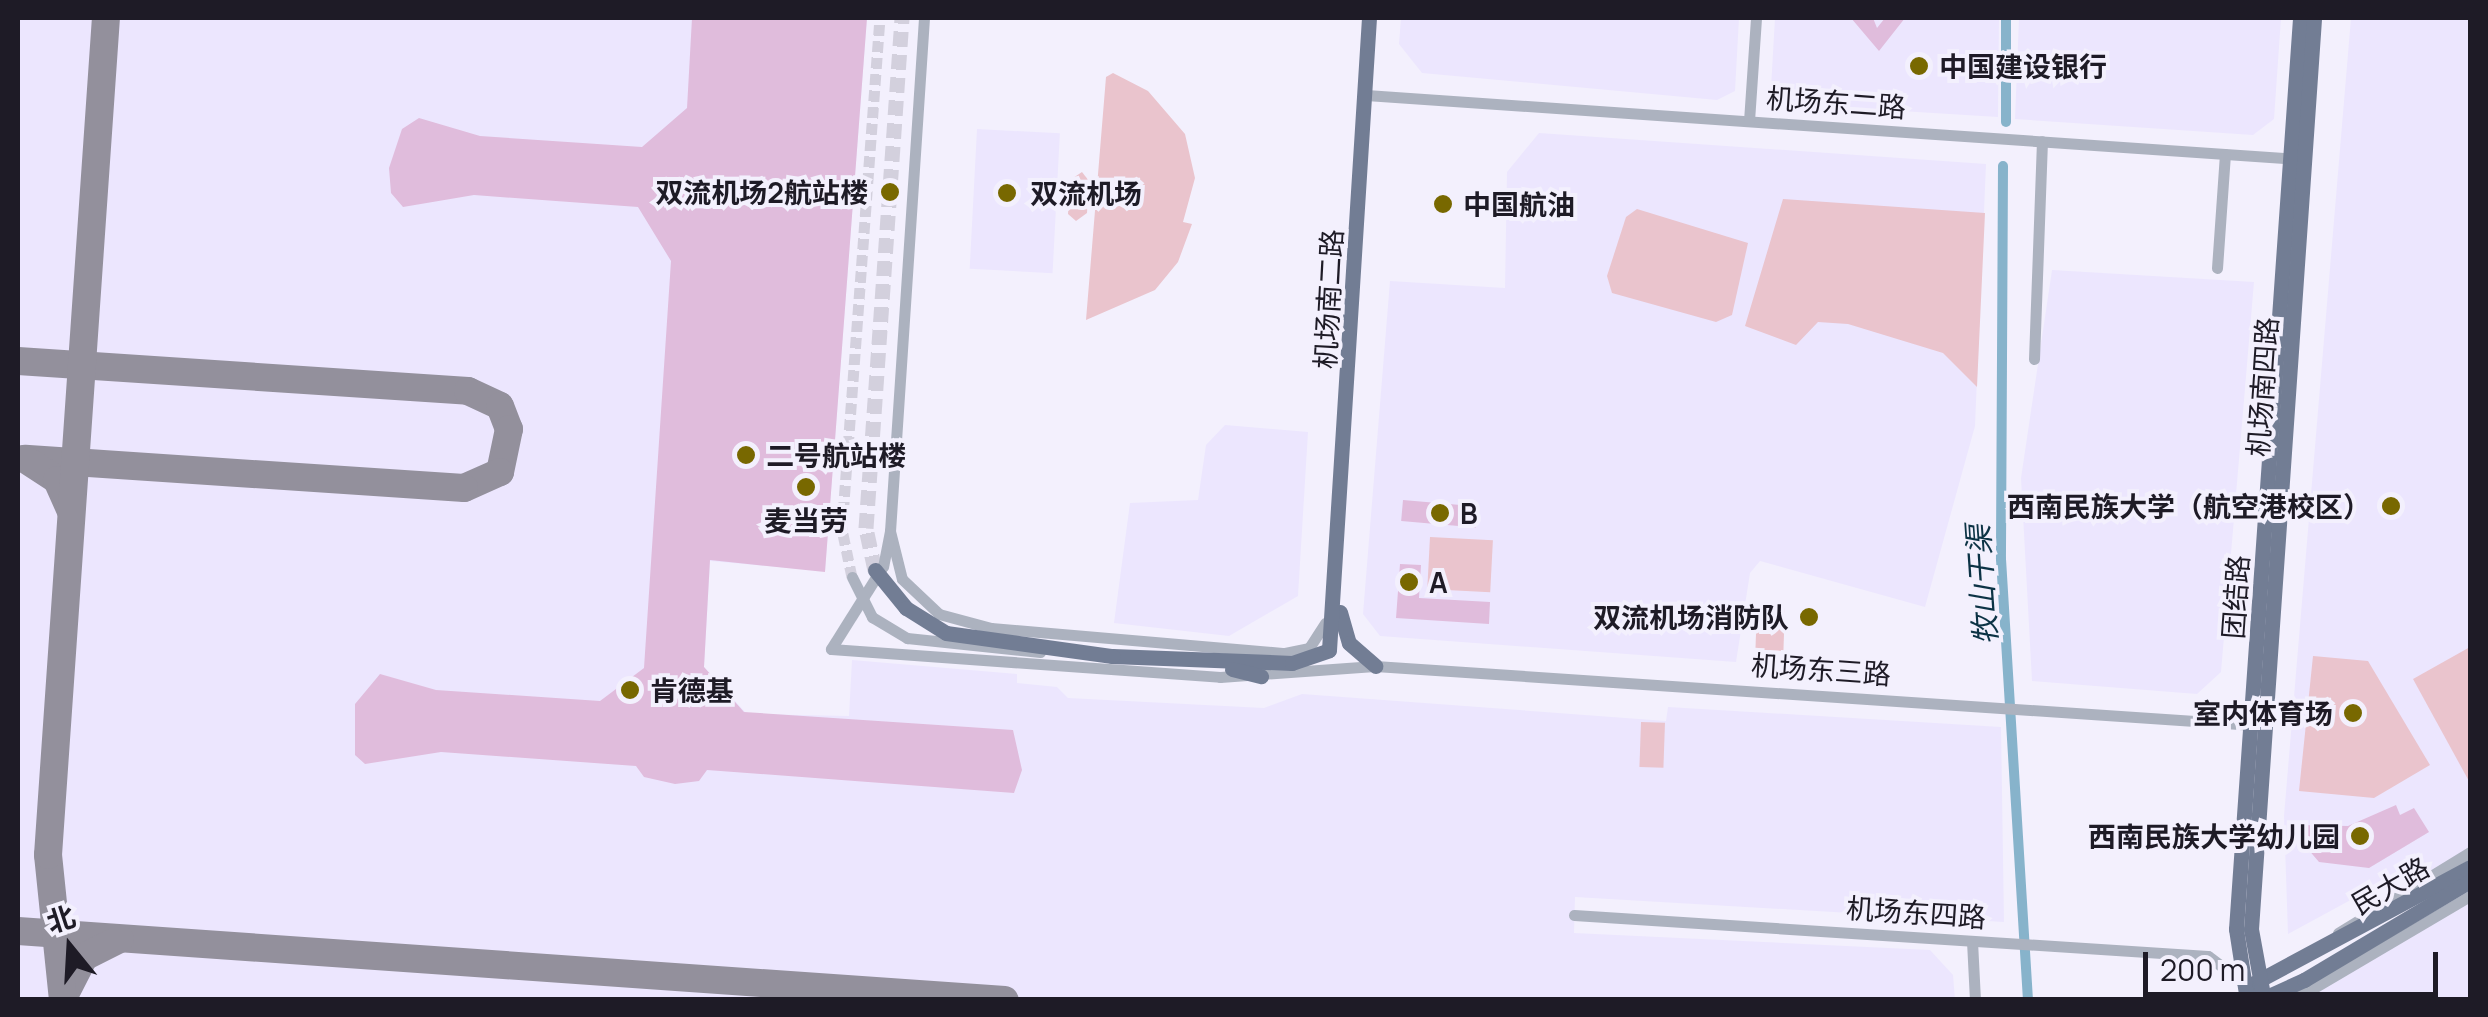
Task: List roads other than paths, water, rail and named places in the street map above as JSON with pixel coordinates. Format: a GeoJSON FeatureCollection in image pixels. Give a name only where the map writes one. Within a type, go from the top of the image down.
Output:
{"type":"FeatureCollection","features":[{"type":"Feature","properties":{"kind":"main road","name":"机场南二路"},"geometry":{"type":"LineString","coordinates":[[1337,584],[1369,18]]}},
{"type":"Feature","properties":{"kind":"main road","name":"团结路"},"geometry":{"type":"LineString","coordinates":[[2256,993],[2236,929],[2256,725],[2297,158],[2300,18]]}},
{"type":"Feature","properties":{"kind":"main road"},"geometry":{"type":"LineString","coordinates":[[2297,158],[2314,18]]}},
{"type":"Feature","properties":{"kind":"main road"},"geometry":{"type":"LineString","coordinates":[[875,570],[899,602],[935,628],[1061,652],[1199,662],[1320,658],[1332,640],[1337,584]]}},
{"type":"Feature","properties":{"kind":"main road"},"geometry":{"type":"LineString","coordinates":[[1337,584],[1349,643],[1375,666]]}},
{"type":"Feature","properties":{"kind":"main road"},"geometry":{"type":"LineString","coordinates":[[1199,662],[1261,676]]}},
{"type":"Feature","properties":{"kind":"main road","name":"民大路"},"geometry":{"type":"LineString","coordinates":[[2256,993],[2470,867]]}},
{"type":"Feature","properties":{"kind":"main road","name":"民大路"},"geometry":{"type":"LineString","coordinates":[[2256,993],[2470,880]]}},
{"type":"Feature","properties":{"kind":"street"},"geometry":{"type":"LineString","coordinates":[[924,18],[890,531],[894,560],[915,596],[954,620],[991,628],[1301,651],[1322,638],[1337,584]]}},
{"type":"Feature","properties":{"kind":"street"},"geometry":{"type":"LineString","coordinates":[[1749,121],[1756,18]]}},
{"type":"Feature","properties":{"kind":"street","name":"机场东二路"},"geometry":{"type":"LineString","coordinates":[[1366,95],[2297,158]]}},
{"type":"Feature","properties":{"kind":"street"},"geometry":{"type":"LineString","coordinates":[[2034,359],[2042,141]]}},
{"type":"Feature","properties":{"kind":"street"},"geometry":{"type":"LineString","coordinates":[[2217,268],[2225,154]]}},
{"type":"Feature","properties":{"kind":"street","name":"机场东三路"},"geometry":{"type":"LineString","coordinates":[[890,531],[883,566],[831,648],[1261,676],[1375,666],[2256,725]]}},
{"type":"Feature","properties":{"kind":"street"},"geometry":{"type":"LineString","coordinates":[[852,578],[872,618],[908,638],[1061,652]]}},
{"type":"Feature","properties":{"kind":"street"},"geometry":{"type":"LineString","coordinates":[[2296,967],[2351,922],[2470,852]]}},
{"type":"Feature","properties":{"kind":"street"},"geometry":{"type":"LineString","coordinates":[[2256,993],[2312,990],[2470,896]]}},
{"type":"Feature","properties":{"kind":"street","name":"机场东四路"},"geometry":{"type":"LineString","coordinates":[[1574,915],[2208,956],[2256,993]]}},
{"type":"Feature","properties":{"kind":"street"},"geometry":{"type":"LineString","coordinates":[[1972,941],[1975,1000]]}},
{"type":"Feature","properties":{"kind":"waterway","name":"牧山干渠"},"geometry":{"type":"LineString","coordinates":[[2006,18],[2006,122]]}},
{"type":"Feature","properties":{"kind":"waterway","name":"牧山干渠"},"geometry":{"type":"LineString","coordinates":[[2003,166],[2001,559],[2028,1000]]}},
{"type":"Feature","properties":{"kind":"tunnel"},"geometry":{"type":"LineString","coordinates":[[852,577],[842,529],[880,18]]}},
{"type":"Feature","properties":{"kind":"tunnel"},"geometry":{"type":"LineString","coordinates":[[875,570],[866,528],[902,18]]}},
{"type":"Feature","properties":{"kind":"place","name":"中国建设银行"},"geometry":{"type":"Point","coordinates":[1919,66]}},
{"type":"Feature","properties":{"kind":"place","name":"双流机场2航站楼"},"geometry":{"type":"Point","coordinates":[890,192]}},
{"type":"Feature","properties":{"kind":"place","name":"双流机场"},"geometry":{"type":"Point","coordinates":[1007,193]}},
{"type":"Feature","properties":{"kind":"place","name":"中国航油"},"geometry":{"type":"Point","coordinates":[1443,204]}},
{"type":"Feature","properties":{"kind":"place","name":"二号航站楼"},"geometry":{"type":"Point","coordinates":[746,455]}},
{"type":"Feature","properties":{"kind":"place","name":"麦当劳"},"geometry":{"type":"Point","coordinates":[806,487]}},
{"type":"Feature","properties":{"kind":"place","name":"西南民族大学（航空港校区）"},"geometry":{"type":"Point","coordinates":[2391,506]}},
{"type":"Feature","properties":{"kind":"place","name":"B"},"geometry":{"type":"Point","coordinates":[1440,513]}},
{"type":"Feature","properties":{"kind":"place","name":"A"},"geometry":{"type":"Point","coordinates":[1409,582]}},
{"type":"Feature","properties":{"kind":"place","name":"双流机场消防队"},"geometry":{"type":"Point","coordinates":[1809,617]}},
{"type":"Feature","properties":{"kind":"place","name":"肯德基"},"geometry":{"type":"Point","coordinates":[630,690]}},
{"type":"Feature","properties":{"kind":"place","name":"室内体育场"},"geometry":{"type":"Point","coordinates":[2353,713]}},
{"type":"Feature","properties":{"kind":"place","name":"西南民族大学幼儿园"},"geometry":{"type":"Point","coordinates":[2360,836]}}]}
